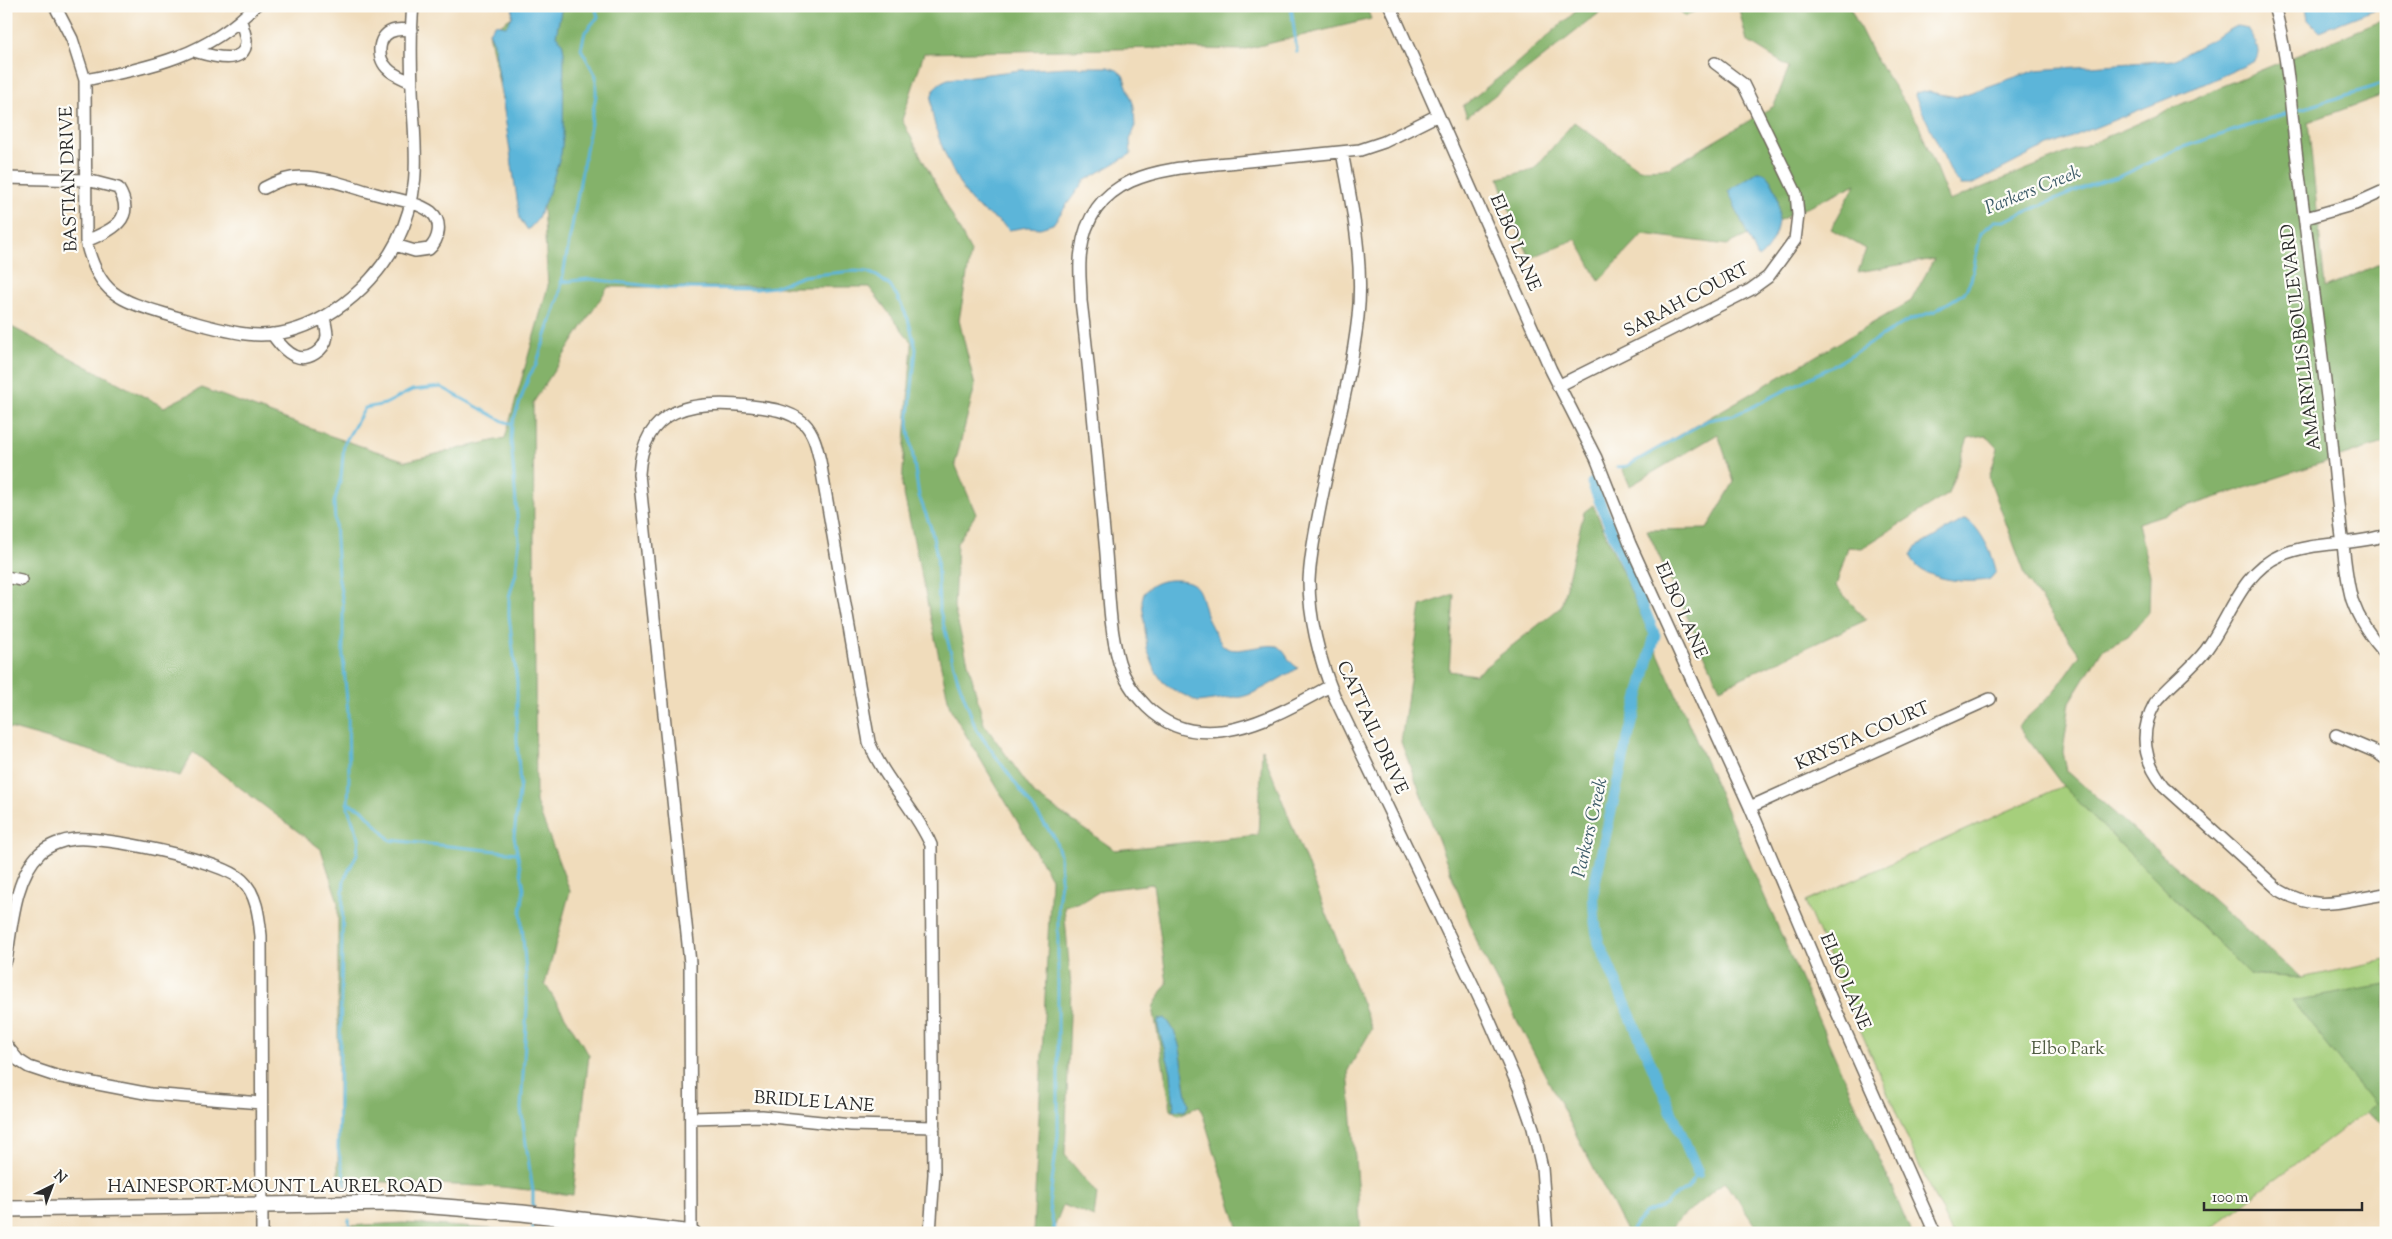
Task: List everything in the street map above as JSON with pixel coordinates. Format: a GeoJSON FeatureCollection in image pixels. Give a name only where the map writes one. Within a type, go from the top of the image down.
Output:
{"type":"FeatureCollection","features":[{"type":"Feature","properties":{"kind":"main road","name":"HAINESPORT-MOUNT LAUREL ROAD"},"geometry":{"type":"LineString","coordinates":[[6,1209],[393,1203],[522,1213],[692,1233]]}},
{"type":"Feature","properties":{"kind":"street","name":"BASTIAN DRIVE"},"geometry":{"type":"LineString","coordinates":[[56,6],[72,39],[85,80],[86,241],[91,263],[97,275],[116,295],[142,308],[246,334],[272,334],[304,327],[324,317],[363,287],[382,265],[395,245],[411,203],[417,152],[412,82],[413,6]]}},
{"type":"Feature","properties":{"kind":"street"},"geometry":{"type":"LineString","coordinates":[[85,80],[154,66],[194,51],[214,40],[256,6]]}},
{"type":"Feature","properties":{"kind":"street","name":"ELBO LANE"},"geometry":{"type":"LineString","coordinates":[[1390,6],[1558,386],[1596,458],[1630,544],[1750,807],[1832,1001],[1935,1233]]}},
{"type":"Feature","properties":{"kind":"street","name":"AMARYLLIS BOULEVARD"},"geometry":{"type":"LineString","coordinates":[[2274,6],[2286,56],[2343,543],[2352,601],[2366,629],[2386,654]]}},
{"type":"Feature","properties":{"kind":"street"},"geometry":{"type":"LineString","coordinates":[[194,51],[218,58],[235,56],[241,52],[246,39],[241,20]]}},
{"type":"Feature","properties":{"kind":"street"},"geometry":{"type":"LineString","coordinates":[[412,30],[397,29],[391,31],[381,41],[379,48],[379,55],[386,68],[412,82]]}},
{"type":"Feature","properties":{"kind":"street","name":"SARAH COURT"},"geometry":{"type":"LineString","coordinates":[[1558,386],[1750,290],[1768,277],[1795,240],[1798,215],[1796,192],[1743,84],[1715,63]]}},
{"type":"Feature","properties":{"kind":"street"},"geometry":{"type":"LineString","coordinates":[[1330,686],[1302,702],[1252,724],[1233,730],[1205,732],[1178,728],[1165,721],[1142,702],[1125,678],[1119,663],[1113,631],[1080,268],[1083,238],[1095,211],[1115,190],[1142,175],[1173,168],[1360,150],[1384,142],[1438,115]]}},
{"type":"Feature","properties":{"kind":"street","name":"CATTAIL DRIVE"},"geometry":{"type":"LineString","coordinates":[[1342,152],[1359,265],[1360,300],[1344,396],[1313,542],[1310,582],[1312,622],[1321,661],[1330,686],[1484,1008],[1519,1088],[1533,1128],[1542,1168],[1548,1233]]}},
{"type":"Feature","properties":{"kind":"street"},"geometry":{"type":"LineString","coordinates":[[264,188],[288,178],[308,177],[330,181],[411,203],[424,208],[436,217],[438,238],[434,244],[422,251],[395,245]]}},
{"type":"Feature","properties":{"kind":"street"},"geometry":{"type":"LineString","coordinates":[[6,178],[87,180],[118,188],[124,198],[123,215],[112,230],[86,241]]}},
{"type":"Feature","properties":{"kind":"street"},"geometry":{"type":"LineString","coordinates":[[2306,218],[2354,204],[2386,190]]}},
{"type":"Feature","properties":{"kind":"street"},"geometry":{"type":"LineString","coordinates":[[272,334],[283,348],[295,356],[311,356],[318,352],[326,340],[324,317]]}},
{"type":"Feature","properties":{"kind":"street"},"geometry":{"type":"LineString","coordinates":[[692,1233],[690,963],[640,490],[640,459],[650,433],[669,414],[682,408],[696,405],[727,404],[772,408],[796,417],[805,424],[817,447],[869,742],[883,772],[925,832],[931,845],[934,1174],[930,1233]]}},
{"type":"Feature","properties":{"kind":"street"},"geometry":{"type":"LineString","coordinates":[[2386,535],[2287,553],[2271,560],[2254,574],[2240,592],[2206,650],[2155,702],[2146,723],[2145,746],[2151,768],[2164,786],[2279,890],[2300,901],[2322,905],[2344,903],[2386,894]]}},
{"type":"Feature","properties":{"kind":"street"},"geometry":{"type":"LineString","coordinates":[[6,577],[21,580]]}},
{"type":"Feature","properties":{"kind":"street","name":"KRYSTA COURT"},"geometry":{"type":"LineString","coordinates":[[1750,807],[1990,699]]}},
{"type":"Feature","properties":{"kind":"street"},"geometry":{"type":"LineString","coordinates":[[2336,735],[2376,752],[2386,759]]}},
{"type":"Feature","properties":{"kind":"street"},"geometry":{"type":"LineString","coordinates":[[6,960],[26,874],[41,853],[62,841],[87,839],[110,842],[206,862],[233,872],[244,881],[251,892],[260,920],[262,1233]]}},
{"type":"Feature","properties":{"kind":"street"},"geometry":{"type":"LineString","coordinates":[[6,1045],[18,1060],[29,1067],[56,1076],[150,1094],[261,1103]]}},
{"type":"Feature","properties":{"kind":"street","name":"BRIDLE LANE"},"geometry":{"type":"LineString","coordinates":[[691,1118],[762,1116],[851,1125],[934,1127]]}},
{"type":"Feature","properties":{"kind":"green space"},"geometry":{"type":"Polygon","coordinates":[[[513,6],[1366,6],[1371,19],[1242,50],[1159,48],[924,53],[902,120],[971,252],[959,320],[975,386],[955,464],[976,514],[957,543],[954,608],[984,724],[1035,795],[1115,850],[1258,835],[1262,749],[1372,1029],[1348,1070],[1361,1233],[1240,1233],[1200,1106],[1178,1115],[1171,1109],[1153,1007],[1167,983],[1153,884],[1102,890],[1084,901],[1064,906],[1071,987],[1065,1155],[1097,1194],[1094,1217],[1063,1205],[1052,1233],[1033,1233],[1051,878],[950,708],[902,485],[912,343],[869,287],[608,287],[533,403],[536,802],[570,891],[545,984],[589,1055],[573,1195],[502,1187],[338,1180],[338,902],[321,849],[193,752],[180,776],[6,727],[6,324],[164,407],[202,388],[331,436],[406,461],[505,438],[548,286],[543,206],[528,230],[489,32],[512,17],[513,6]]]}},
{"type":"Feature","properties":{"kind":"green space"},"geometry":{"type":"Polygon","coordinates":[[[1582,6],[1608,6],[1467,117],[1463,106],[1511,68],[1582,6]]]}},
{"type":"Feature","properties":{"kind":"green space"},"geometry":{"type":"Polygon","coordinates":[[[1677,6],[1703,6],[1685,17],[1677,6]]]}},
{"type":"Feature","properties":{"kind":"green space"},"geometry":{"type":"Polygon","coordinates":[[[1738,6],[1849,6],[1874,56],[1918,123],[1949,201],[2386,19],[2386,94],[2308,122],[2325,288],[2386,261],[2386,442],[2138,523],[2150,575],[2149,612],[2128,637],[2102,650],[2070,702],[2063,752],[2067,771],[2301,978],[2249,974],[2063,786],[2018,726],[2054,692],[2080,655],[2028,582],[1989,478],[1998,448],[1986,435],[1968,438],[1948,494],[1862,548],[1848,547],[1836,586],[1866,620],[1720,688],[1647,530],[1707,529],[1734,482],[1718,434],[1630,486],[1622,468],[1911,301],[1934,259],[1858,272],[1866,249],[1831,229],[1856,184],[1727,245],[1643,234],[1599,281],[1576,239],[1530,258],[1514,223],[1499,178],[1534,169],[1574,122],[1639,169],[1669,168],[1774,106],[1789,67],[1747,41],[1738,6]]]}},
{"type":"Feature","properties":{"kind":"green space"},"geometry":{"type":"Polygon","coordinates":[[[1593,505],[1911,1233],[1760,1233],[1725,1181],[1674,1224],[1669,1233],[1627,1233],[1479,947],[1401,742],[1421,606],[1454,594],[1449,671],[1475,675],[1561,607],[1584,512],[1593,505]]]}},
{"type":"Feature","properties":{"kind":"green space","name":"Elbo Park"},"geometry":{"type":"Polygon","coordinates":[[[2063,786],[2249,974],[2301,978],[2386,960],[2386,1119],[2374,1105],[2205,1233],[1952,1233],[1918,1163],[1805,902],[2063,786]]]}},
{"type":"Feature","properties":{"kind":"green space"},"geometry":{"type":"Polygon","coordinates":[[[2386,985],[2386,1127],[2365,1111],[2374,1104],[2292,1001],[2386,985]]]}},
{"type":"Feature","properties":{"kind":"green space"},"geometry":{"type":"Polygon","coordinates":[[[403,1223],[551,1233],[290,1233],[290,1229],[403,1223]]]}},
{"type":"Feature","properties":{"kind":"water"},"geometry":{"type":"Polygon","coordinates":[[[513,6],[562,6],[556,36],[562,41],[564,52],[563,138],[561,154],[549,192],[537,220],[528,230],[520,219],[494,43],[489,32],[495,24],[506,26],[512,17],[513,6]]]}},
{"type":"Feature","properties":{"kind":"water"},"geometry":{"type":"Polygon","coordinates":[[[2306,6],[2384,6],[2319,31],[2308,20],[2306,6]]]}},
{"type":"Feature","properties":{"kind":"water"},"geometry":{"type":"Polygon","coordinates":[[[2237,26],[2247,28],[2254,40],[2258,48],[2255,61],[2204,84],[2037,151],[1971,185],[1961,185],[1953,176],[1915,96],[1916,93],[1923,91],[1957,97],[2036,70],[2173,60],[2237,26]]]}},
{"type":"Feature","properties":{"kind":"water"},"geometry":{"type":"Polygon","coordinates":[[[1108,67],[1117,70],[1123,75],[1134,106],[1135,128],[1130,140],[1131,154],[1084,181],[1053,224],[1040,228],[1027,227],[1009,230],[976,206],[958,181],[944,151],[933,119],[931,106],[934,89],[942,81],[948,79],[1020,70],[1108,67]]]}},
{"type":"Feature","properties":{"kind":"water"},"geometry":{"type":"Polygon","coordinates":[[[1757,172],[1764,172],[1771,181],[1779,204],[1777,229],[1766,251],[1758,258],[1728,191],[1757,172]]]}},
{"type":"Feature","properties":{"kind":"water"},"geometry":{"type":"Polygon","coordinates":[[[1965,519],[1976,527],[1989,550],[1996,572],[1990,579],[1957,581],[1944,579],[1922,570],[1914,563],[1911,555],[1915,548],[1965,519]]]}},
{"type":"Feature","properties":{"kind":"water"},"geometry":{"type":"Polygon","coordinates":[[[1170,580],[1186,581],[1196,586],[1209,622],[1225,647],[1237,650],[1271,645],[1277,646],[1298,668],[1257,691],[1240,697],[1198,702],[1172,689],[1163,682],[1156,672],[1147,649],[1142,601],[1148,588],[1170,580]]]}},
{"type":"Feature","properties":{"kind":"water"},"geometry":{"type":"Polygon","coordinates":[[[1165,1018],[1172,1027],[1180,1048],[1189,1104],[1185,1111],[1174,1110],[1171,1072],[1158,1027],[1158,1020],[1165,1018]]]}},
{"type":"Feature","properties":{"kind":"waterway"},"geometry":{"type":"LineString","coordinates":[[533,1210],[533,1192],[521,1109],[527,1007],[521,913],[524,888],[514,836],[520,784],[517,740],[517,682],[509,616],[509,597],[516,573],[519,541],[511,440],[512,424],[529,376],[536,365],[559,297],[596,95],[596,76],[581,49],[585,32],[598,17],[595,6]]}},
{"type":"Feature","properties":{"kind":"waterway"},"geometry":{"type":"LineString","coordinates":[[1291,6],[1297,52]]}},
{"type":"Feature","properties":{"kind":"waterway","name":"Parkers Creek"},"geometry":{"type":"LineString","coordinates":[[2294,111],[2386,83]]}},
{"type":"Feature","properties":{"kind":"waterway","name":"Parkers Creek"},"geometry":{"type":"LineString","coordinates":[[1617,467],[1627,466],[1708,420],[1734,415],[1754,406],[1831,367],[1909,320],[1935,311],[1964,293],[1971,280],[1981,233],[1995,221],[2004,221],[2090,185],[2121,176],[2177,149],[2288,113]]}},
{"type":"Feature","properties":{"kind":"waterway"},"geometry":{"type":"LineString","coordinates":[[561,282],[590,279],[667,288],[756,289],[774,287],[804,276],[853,271],[867,272],[877,276],[890,286],[897,296],[908,319],[916,349],[908,424],[919,496],[931,528],[937,556],[939,607],[957,677],[976,729],[1054,837],[1060,854],[1061,881],[1058,905],[1058,1136],[1049,1205],[1055,1233]]}},
{"type":"Feature","properties":{"kind":"waterway"},"geometry":{"type":"LineString","coordinates":[[346,1185],[338,1149],[343,893],[344,880],[357,854],[359,838],[348,808],[348,712],[343,657],[343,603],[338,575],[334,503],[341,478],[344,444],[365,408],[385,404],[412,390],[441,387],[512,424]]}},
{"type":"Feature","properties":{"kind":"waterway","name":"Parkers Creek"},"geometry":{"type":"LineString","coordinates":[[1592,483],[1655,635],[1626,746],[1594,886],[1596,929],[1599,943],[1698,1173]]}},
{"type":"Feature","properties":{"kind":"waterway"},"geometry":{"type":"LineString","coordinates":[[347,803],[362,809],[390,840],[517,853]]}},
{"type":"Feature","properties":{"kind":"waterway","name":"Parkers Creek"},"geometry":{"type":"LineString","coordinates":[[1629,1233],[1644,1214],[1665,1205],[1688,1188],[1698,1173]]}},
{"type":"Feature","properties":{"kind":"waterway"},"geometry":{"type":"LineString","coordinates":[[533,1218],[533,1233]]}},
{"type":"Feature","properties":{"kind":"waterway"},"geometry":{"type":"LineString","coordinates":[[349,1220],[350,1233]]}}]}
